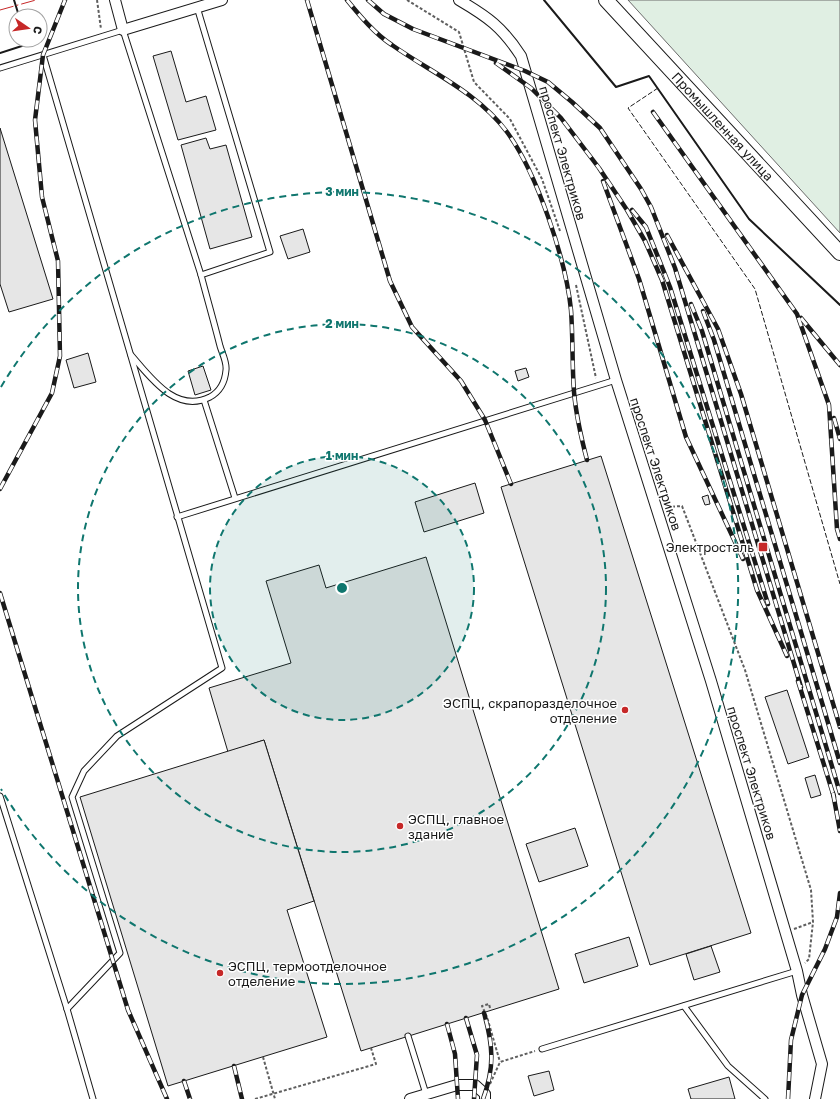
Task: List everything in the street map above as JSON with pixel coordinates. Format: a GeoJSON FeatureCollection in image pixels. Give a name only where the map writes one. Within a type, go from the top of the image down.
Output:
{"type":"FeatureCollection","features":[{"type":"Feature","properties":{"kind":"street"},"geometry":{"type":"LineString","coordinates":[[115,0],[123,30],[222,0]]}},
{"type":"Feature","properties":{"kind":"street","name":"проспект Электриков"},"geometry":{"type":"LineString","coordinates":[[459,0],[488,18],[508,36],[521,56],[616,380],[711,681],[797,971],[802,995],[822,1064],[815,1099]]}},
{"type":"Feature","properties":{"kind":"street","name":"Промышленная улица"},"geometry":{"type":"LineString","coordinates":[[606,0],[840,253]]}},
{"type":"Feature","properties":{"kind":"street"},"geometry":{"type":"LineString","coordinates":[[410,1099],[458,1085],[474,1085],[485,1097]]}},
{"type":"Feature","properties":{"kind":"lane"},"geometry":{"type":"LineString","coordinates":[[197,7],[270,252],[201,275]]}},
{"type":"Feature","properties":{"kind":"lane"},"geometry":{"type":"LineString","coordinates":[[0,68],[123,30],[201,275],[226,368],[222,387],[217,394],[204,400],[188,402],[178,399],[158,386],[129,353]]}},
{"type":"Feature","properties":{"kind":"lane"},"geometry":{"type":"LineString","coordinates":[[43,55],[222,668],[117,736],[84,771],[72,797],[120,953],[67,1009]]}},
{"type":"Feature","properties":{"kind":"lane"},"geometry":{"type":"LineString","coordinates":[[177,516],[616,380]]}},
{"type":"Feature","properties":{"kind":"lane"},"geometry":{"type":"LineString","coordinates":[[204,400],[234,498]]}},
{"type":"Feature","properties":{"kind":"lane"},"geometry":{"type":"LineString","coordinates":[[0,796],[67,1009],[93,1099]]}},
{"type":"Feature","properties":{"kind":"lane"},"geometry":{"type":"LineString","coordinates":[[542,1049],[797,971]]}},
{"type":"Feature","properties":{"kind":"lane"},"geometry":{"type":"LineString","coordinates":[[684,1006],[728,1066],[765,1099]]}},
{"type":"Feature","properties":{"kind":"lane"},"geometry":{"type":"LineString","coordinates":[[408,1036],[426,1094]]}},
{"type":"Feature","properties":{"kind":"path"},"geometry":{"type":"LineString","coordinates":[[97,0],[102,36]]}},
{"type":"Feature","properties":{"kind":"path"},"geometry":{"type":"LineString","coordinates":[[407,0],[459,32],[474,82],[510,119],[542,179],[562,235]]}},
{"type":"Feature","properties":{"kind":"path"},"geometry":{"type":"LineString","coordinates":[[574,278],[597,386]]}},
{"type":"Feature","properties":{"kind":"path"},"geometry":{"type":"LineString","coordinates":[[656,507],[682,506],[745,670],[810,890],[814,922],[809,959],[797,971]]}},
{"type":"Feature","properties":{"kind":"path"},"geometry":{"type":"LineString","coordinates":[[786,932],[814,922]]}},
{"type":"Feature","properties":{"kind":"path"},"geometry":{"type":"LineString","coordinates":[[485,1097],[500,1062],[487,1017],[482,1006],[489,1004],[490,1008]]}},
{"type":"Feature","properties":{"kind":"path"},"geometry":{"type":"LineString","coordinates":[[255,1099],[376,1064],[371,1048]]}},
{"type":"Feature","properties":{"kind":"path"},"geometry":{"type":"LineString","coordinates":[[500,1062],[542,1049]]}},
{"type":"Feature","properties":{"kind":"path"},"geometry":{"type":"LineString","coordinates":[[262,1057],[275,1099]]}},
{"type":"Feature","properties":{"kind":"green space"},"geometry":{"type":"Polygon","coordinates":[[[628,0],[840,0],[840,233],[628,0]]]}},
{"type":"Feature","properties":{"kind":"building"},"geometry":{"type":"Polygon","coordinates":[[[171,51],[186,102],[206,96],[216,130],[178,140],[153,56],[171,51]]]}},
{"type":"Feature","properties":{"kind":"building"},"geometry":{"type":"Polygon","coordinates":[[[0,128],[53,299],[9,312],[0,284],[0,128]]]}},
{"type":"Feature","properties":{"kind":"building"},"geometry":{"type":"Polygon","coordinates":[[[206,138],[210,149],[226,145],[252,237],[210,249],[181,145],[206,138]]]}},
{"type":"Feature","properties":{"kind":"building"},"geometry":{"type":"Polygon","coordinates":[[[303,229],[310,252],[288,259],[280,236],[303,229]]]}},
{"type":"Feature","properties":{"kind":"building"},"geometry":{"type":"Polygon","coordinates":[[[88,353],[96,382],[74,388],[66,360],[88,353]]]}},
{"type":"Feature","properties":{"kind":"building"},"geometry":{"type":"Polygon","coordinates":[[[203,366],[211,390],[195,395],[188,371],[203,366]]]}},
{"type":"Feature","properties":{"kind":"building"},"geometry":{"type":"Polygon","coordinates":[[[526,368],[529,377],[518,381],[515,371],[526,368]]]}},
{"type":"Feature","properties":{"kind":"building","name":"ЭСПЦ, скрапоразделочное отделение"},"geometry":{"type":"Polygon","coordinates":[[[601,456],[751,933],[650,965],[501,487],[601,456]]]}},
{"type":"Feature","properties":{"kind":"building"},"geometry":{"type":"Polygon","coordinates":[[[475,483],[484,513],[424,532],[415,502],[475,483]]]}},
{"type":"Feature","properties":{"kind":"building"},"geometry":{"type":"Polygon","coordinates":[[[708,495],[710,504],[705,505],[702,497],[708,495]]]}},
{"type":"Feature","properties":{"kind":"building","name":"ЭСПЦ, главное здание"},"geometry":{"type":"Polygon","coordinates":[[[426,557],[559,989],[361,1051],[264,740],[228,752],[209,688],[291,663],[266,581],[319,565],[326,588],[426,557]]]}},
{"type":"Feature","properties":{"kind":"building"},"geometry":{"type":"Polygon","coordinates":[[[787,690],[809,757],[788,764],[765,697],[787,690]]]}},
{"type":"Feature","properties":{"kind":"building","name":"ЭСПЦ, термоотделочное отделение"},"geometry":{"type":"Polygon","coordinates":[[[264,740],[314,901],[287,910],[327,1037],[168,1086],[80,797],[264,740]]]}},
{"type":"Feature","properties":{"kind":"building"},"geometry":{"type":"Polygon","coordinates":[[[815,775],[821,795],[811,798],[805,778],[815,775]]]}},
{"type":"Feature","properties":{"kind":"building"},"geometry":{"type":"Polygon","coordinates":[[[575,828],[588,866],[539,882],[526,844],[575,828]]]}},
{"type":"Feature","properties":{"kind":"building"},"geometry":{"type":"Polygon","coordinates":[[[629,937],[638,966],[584,983],[575,954],[629,937]]]}},
{"type":"Feature","properties":{"kind":"building"},"geometry":{"type":"Polygon","coordinates":[[[711,946],[720,972],[694,980],[686,954],[711,946]]]}},
{"type":"Feature","properties":{"kind":"building"},"geometry":{"type":"Polygon","coordinates":[[[549,1071],[554,1090],[534,1096],[528,1076],[549,1071]]]}},
{"type":"Feature","properties":{"kind":"building"},"geometry":{"type":"Polygon","coordinates":[[[729,1077],[735,1099],[691,1099],[688,1089],[729,1077]]]}},
{"type":"Feature","properties":{"kind":"railway"},"geometry":{"type":"LineString","coordinates":[[0,489],[52,393],[60,356],[58,261],[42,197],[35,120],[43,55],[65,0]]}},
{"type":"Feature","properties":{"kind":"railway"},"geometry":{"type":"LineString","coordinates":[[307,0],[390,281],[412,327],[461,381],[485,420],[511,484]]}},
{"type":"Feature","properties":{"kind":"railway"},"geometry":{"type":"LineString","coordinates":[[347,0],[368,24],[386,41],[453,84],[482,105],[507,132],[529,170],[548,218],[563,267],[568,290],[571,310],[575,401],[587,460]]}},
{"type":"Feature","properties":{"kind":"railway"},"geometry":{"type":"LineString","coordinates":[[368,0],[384,14],[413,29],[525,71],[548,82],[600,128],[641,189],[651,207],[675,268],[801,687]]}},
{"type":"Feature","properties":{"kind":"railway"},"geometry":{"type":"LineString","coordinates":[[496,63],[531,88],[561,118],[599,168],[627,210],[645,241],[662,280],[757,590],[787,656]]}},
{"type":"Feature","properties":{"kind":"railway"},"geometry":{"type":"LineString","coordinates":[[653,112],[797,314],[829,405],[837,529],[840,539]]}},
{"type":"Feature","properties":{"kind":"railway"},"geometry":{"type":"LineString","coordinates":[[603,181],[639,279],[686,437],[743,559]]}},
{"type":"Feature","properties":{"kind":"railway"},"geometry":{"type":"LineString","coordinates":[[632,210],[646,227],[670,287],[768,604]]}},
{"type":"Feature","properties":{"kind":"railway"},"geometry":{"type":"LineString","coordinates":[[667,235],[718,329],[741,394],[840,727]]}},
{"type":"Feature","properties":{"kind":"railway"},"geometry":{"type":"LineString","coordinates":[[691,304],[702,331],[840,793]]}},
{"type":"Feature","properties":{"kind":"railway"},"geometry":{"type":"LineString","coordinates":[[703,311],[714,340],[840,763]]}},
{"type":"Feature","properties":{"kind":"railway"},"geometry":{"type":"LineString","coordinates":[[801,318],[840,365]]}},
{"type":"Feature","properties":{"kind":"railway"},"geometry":{"type":"LineString","coordinates":[[834,418],[840,439]]}},
{"type":"Feature","properties":{"kind":"railway"},"geometry":{"type":"LineString","coordinates":[[0,593],[128,1010],[167,1099]]}},
{"type":"Feature","properties":{"kind":"railway"},"geometry":{"type":"LineString","coordinates":[[798,681],[834,797]]}},
{"type":"Feature","properties":{"kind":"railway"},"geometry":{"type":"LineString","coordinates":[[833,793],[840,831]]}},
{"type":"Feature","properties":{"kind":"railway"},"geometry":{"type":"LineString","coordinates":[[788,1099],[791,1040],[802,995],[825,949],[837,917],[840,893]]}},
{"type":"Feature","properties":{"kind":"railway"},"geometry":{"type":"LineString","coordinates":[[483,1099],[491,1066],[491,1046],[484,1013]]}},
{"type":"Feature","properties":{"kind":"railway"},"geometry":{"type":"LineString","coordinates":[[466,1018],[477,1055],[474,1099]]}},
{"type":"Feature","properties":{"kind":"railway"},"geometry":{"type":"LineString","coordinates":[[447,1024],[455,1054],[458,1099]]}},
{"type":"Feature","properties":{"kind":"railway"},"geometry":{"type":"LineString","coordinates":[[234,1066],[242,1099]]}},
{"type":"Feature","properties":{"kind":"railway"},"geometry":{"type":"LineString","coordinates":[[184,1081],[190,1099]]}},
{"type":"Feature","properties":{"kind":"fence"},"geometry":{"type":"LineString","coordinates":[[658,88],[628,108],[755,289],[840,584]]}},
{"type":"Feature","properties":{"kind":"wall"},"geometry":{"type":"LineString","coordinates":[[14,0],[16,8]]}},
{"type":"Feature","properties":{"kind":"wall"},"geometry":{"type":"LineString","coordinates":[[544,0],[616,87],[649,76],[749,219],[840,305]]}},
{"type":"Feature","properties":{"kind":"wall"},"geometry":{"type":"LineString","coordinates":[[0,53],[16,48]]}},
{"type":"Feature","properties":{"kind":"power"},"geometry":{"type":"LineString","coordinates":[[0,10],[36,0]]}},
{"type":"Feature","properties":{"kind":"place","name":"Электросталь"},"geometry":{"type":"Point","coordinates":[763,547]}},
{"type":"Feature","properties":{"kind":"place","name":"ЭСПЦ, скрапоразделочное отделение"},"geometry":{"type":"Point","coordinates":[625,710]}},
{"type":"Feature","properties":{"kind":"place","name":"ЭСПЦ, главное здание"},"geometry":{"type":"Point","coordinates":[400,826]}},
{"type":"Feature","properties":{"kind":"place","name":"ЭСПЦ, термоотделочное отделение"},"geometry":{"type":"Point","coordinates":[220,973]}}]}
